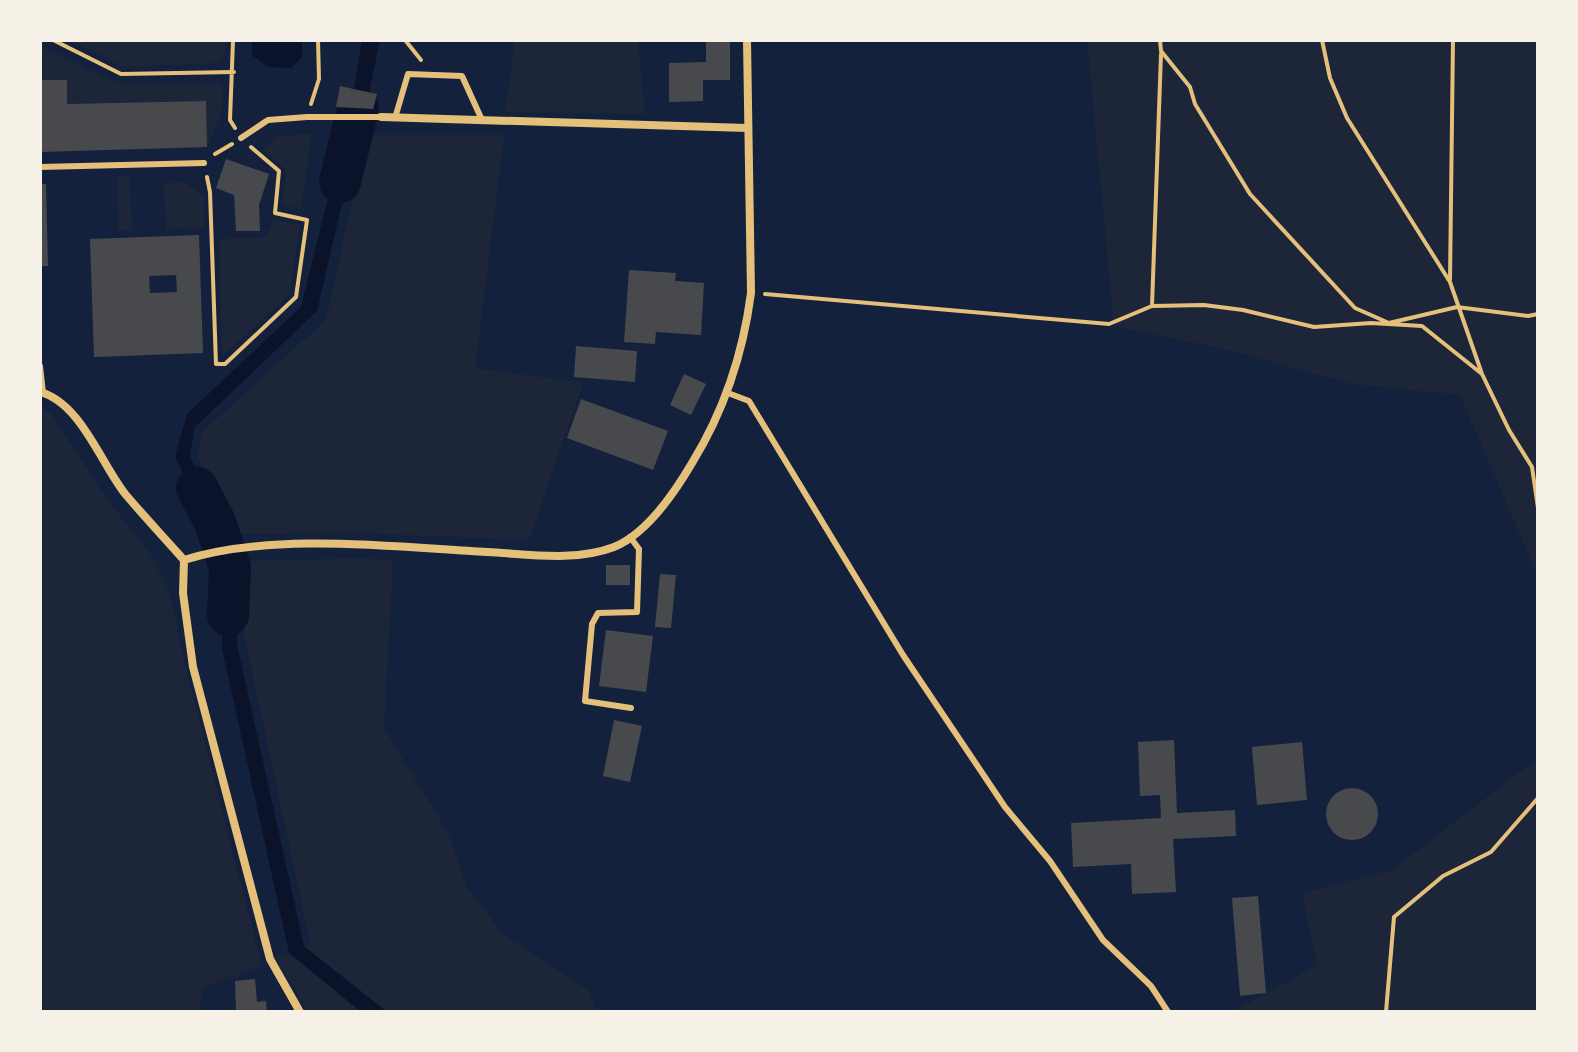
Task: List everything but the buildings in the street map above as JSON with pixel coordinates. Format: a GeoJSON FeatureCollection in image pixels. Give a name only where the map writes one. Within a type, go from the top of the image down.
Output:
{"type":"FeatureCollection","features":[{"type":"Feature","properties":{"kind":"street"},"geometry":{"type":"LineString","coordinates":[[184,560],[260,546],[357,544],[548,556],[616,546],[657,513],[678,487],[708,438],[728,393],[746,334],[751,293],[747,40]]}},
{"type":"Feature","properties":{"kind":"street"},"geometry":{"type":"LineString","coordinates":[[381,117],[747,128]]}},
{"type":"Feature","properties":{"kind":"street"},"geometry":{"type":"LineString","coordinates":[[42,392],[71,411],[124,493],[184,560],[183,593],[193,667],[270,959],[300,1012]]}},
{"type":"Feature","properties":{"kind":"lane"},"geometry":{"type":"LineString","coordinates":[[395,118],[408,74],[462,76],[482,120]]}},
{"type":"Feature","properties":{"kind":"lane"},"geometry":{"type":"LineString","coordinates":[[241,138],[268,120],[381,117]]}},
{"type":"Feature","properties":{"kind":"lane"},"geometry":{"type":"LineString","coordinates":[[40,167],[204,163]]}},
{"type":"Feature","properties":{"kind":"lane"},"geometry":{"type":"LineString","coordinates":[[40,366],[42,392]]}},
{"type":"Feature","properties":{"kind":"lane"},"geometry":{"type":"LineString","coordinates":[[728,393],[749,401],[903,655],[1005,807],[1050,861],[1103,940],[1151,986],[1168,1012]]}},
{"type":"Feature","properties":{"kind":"lane"},"geometry":{"type":"LineString","coordinates":[[630,537],[639,549],[637,612],[598,613],[592,624],[585,701],[631,708]]}},
{"type":"Feature","properties":{"kind":"path"},"geometry":{"type":"LineString","coordinates":[[53,40],[121,74],[234,72]]}},
{"type":"Feature","properties":{"kind":"path"},"geometry":{"type":"LineString","coordinates":[[233,40],[230,120],[241,138],[279,171],[275,213],[307,220],[296,297],[225,364],[216,364],[210,192],[204,163],[241,138]]}},
{"type":"Feature","properties":{"kind":"path"},"geometry":{"type":"LineString","coordinates":[[307,117],[319,79],[318,40]]}},
{"type":"Feature","properties":{"kind":"path"},"geometry":{"type":"LineString","coordinates":[[405,40],[432,75]]}},
{"type":"Feature","properties":{"kind":"path"},"geometry":{"type":"LineString","coordinates":[[1152,306],[1160,40]]}},
{"type":"Feature","properties":{"kind":"path"},"geometry":{"type":"LineString","coordinates":[[1322,40],[1330,78],[1347,118],[1450,282]]}},
{"type":"Feature","properties":{"kind":"path"},"geometry":{"type":"LineString","coordinates":[[1453,40],[1450,282],[1482,374],[1509,430],[1535,467],[1538,508]]}},
{"type":"Feature","properties":{"kind":"path"},"geometry":{"type":"LineString","coordinates":[[1161,51],[1190,87],[1195,104],[1250,194],[1355,308],[1389,323],[1457,307],[1528,316],[1538,314]]}},
{"type":"Feature","properties":{"kind":"path"},"geometry":{"type":"LineString","coordinates":[[751,293],[1109,324],[1152,306],[1204,305],[1243,310],[1314,327],[1371,323],[1422,326],[1482,374]]}},
{"type":"Feature","properties":{"kind":"path"},"geometry":{"type":"LineString","coordinates":[[1386,1012],[1394,917],[1443,876],[1491,852],[1538,798]]}},
{"type":"Feature","properties":{"kind":"shaded area"},"geometry":{"type":"Polygon","coordinates":[[[70,40],[225,40],[225,55],[218,63],[123,67],[70,40]]]}},
{"type":"Feature","properties":{"kind":"shaded area"},"geometry":{"type":"Polygon","coordinates":[[[252,40],[302,40],[302,57],[291,68],[267,67],[252,55],[252,40]]]}},
{"type":"Feature","properties":{"kind":"shaded area"},"geometry":{"type":"Polygon","coordinates":[[[362,40],[380,40],[369,93],[354,89],[362,40]]]}},
{"type":"Feature","properties":{"kind":"shaded area"},"geometry":{"type":"Polygon","coordinates":[[[515,40],[638,40],[645,114],[505,112],[515,40]]]}},
{"type":"Feature","properties":{"kind":"shaded area"},"geometry":{"type":"Polygon","coordinates":[[[1087,40],[1538,40],[1538,576],[1460,395],[1353,384],[1224,349],[1116,327],[1087,40]]]}},
{"type":"Feature","properties":{"kind":"shaded area"},"geometry":{"type":"Polygon","coordinates":[[[40,45],[118,83],[218,83],[223,87],[221,115],[207,147],[206,101],[67,104],[67,80],[40,80],[40,45]]]}},
{"type":"Feature","properties":{"kind":"shaded area"},"geometry":{"type":"Polygon","coordinates":[[[346,125],[360,126],[317,311],[194,428],[190,457],[224,517],[230,537],[212,541],[208,522],[175,457],[187,414],[301,307],[346,125]]]}},
{"type":"Feature","properties":{"kind":"shaded area"},"geometry":{"type":"Polygon","coordinates":[[[312,133],[301,209],[282,205],[286,170],[263,150],[276,137],[312,133]]]}},
{"type":"Feature","properties":{"kind":"shaded area"},"geometry":{"type":"Polygon","coordinates":[[[367,135],[504,135],[475,368],[583,383],[529,540],[361,533],[236,534],[197,455],[202,432],[326,320],[367,135]]]}},
{"type":"Feature","properties":{"kind":"shaded area"},"geometry":{"type":"Polygon","coordinates":[[[117,176],[130,176],[132,230],[118,231],[117,176]]]}},
{"type":"Feature","properties":{"kind":"shaded area"},"geometry":{"type":"Polygon","coordinates":[[[184,182],[204,196],[205,227],[166,229],[164,183],[184,182]]]}},
{"type":"Feature","properties":{"kind":"shaded area"},"geometry":{"type":"Polygon","coordinates":[[[274,220],[300,225],[289,295],[222,357],[219,239],[265,237],[274,220]]]}},
{"type":"Feature","properties":{"kind":"shaded area"},"geometry":{"type":"Polygon","coordinates":[[[40,407],[50,412],[108,501],[149,552],[170,594],[185,665],[262,966],[203,987],[198,1012],[40,1012],[40,407]]]}},
{"type":"Feature","properties":{"kind":"shaded area"},"geometry":{"type":"Polygon","coordinates":[[[231,556],[236,571],[237,644],[304,946],[387,1012],[361,1012],[289,953],[222,648],[223,574],[218,559],[231,556]]]}},
{"type":"Feature","properties":{"kind":"shaded area"},"geometry":{"type":"Polygon","coordinates":[[[393,560],[384,728],[448,833],[467,888],[505,936],[587,989],[597,1012],[308,1012],[275,957],[296,951],[310,942],[238,607],[242,561],[393,560]]]}},
{"type":"Feature","properties":{"kind":"shaded area"},"geometry":{"type":"Polygon","coordinates":[[[1538,758],[1538,1012],[1232,1012],[1317,965],[1302,893],[1392,870],[1538,758]]]}},
{"type":"Feature","properties":{"kind":"waterway"},"geometry":{"type":"LineString","coordinates":[[340,182],[358,108]]}},
{"type":"Feature","properties":{"kind":"waterway"},"geometry":{"type":"LineString","coordinates":[[197,488],[215,522],[230,568],[228,615]]}}]}
